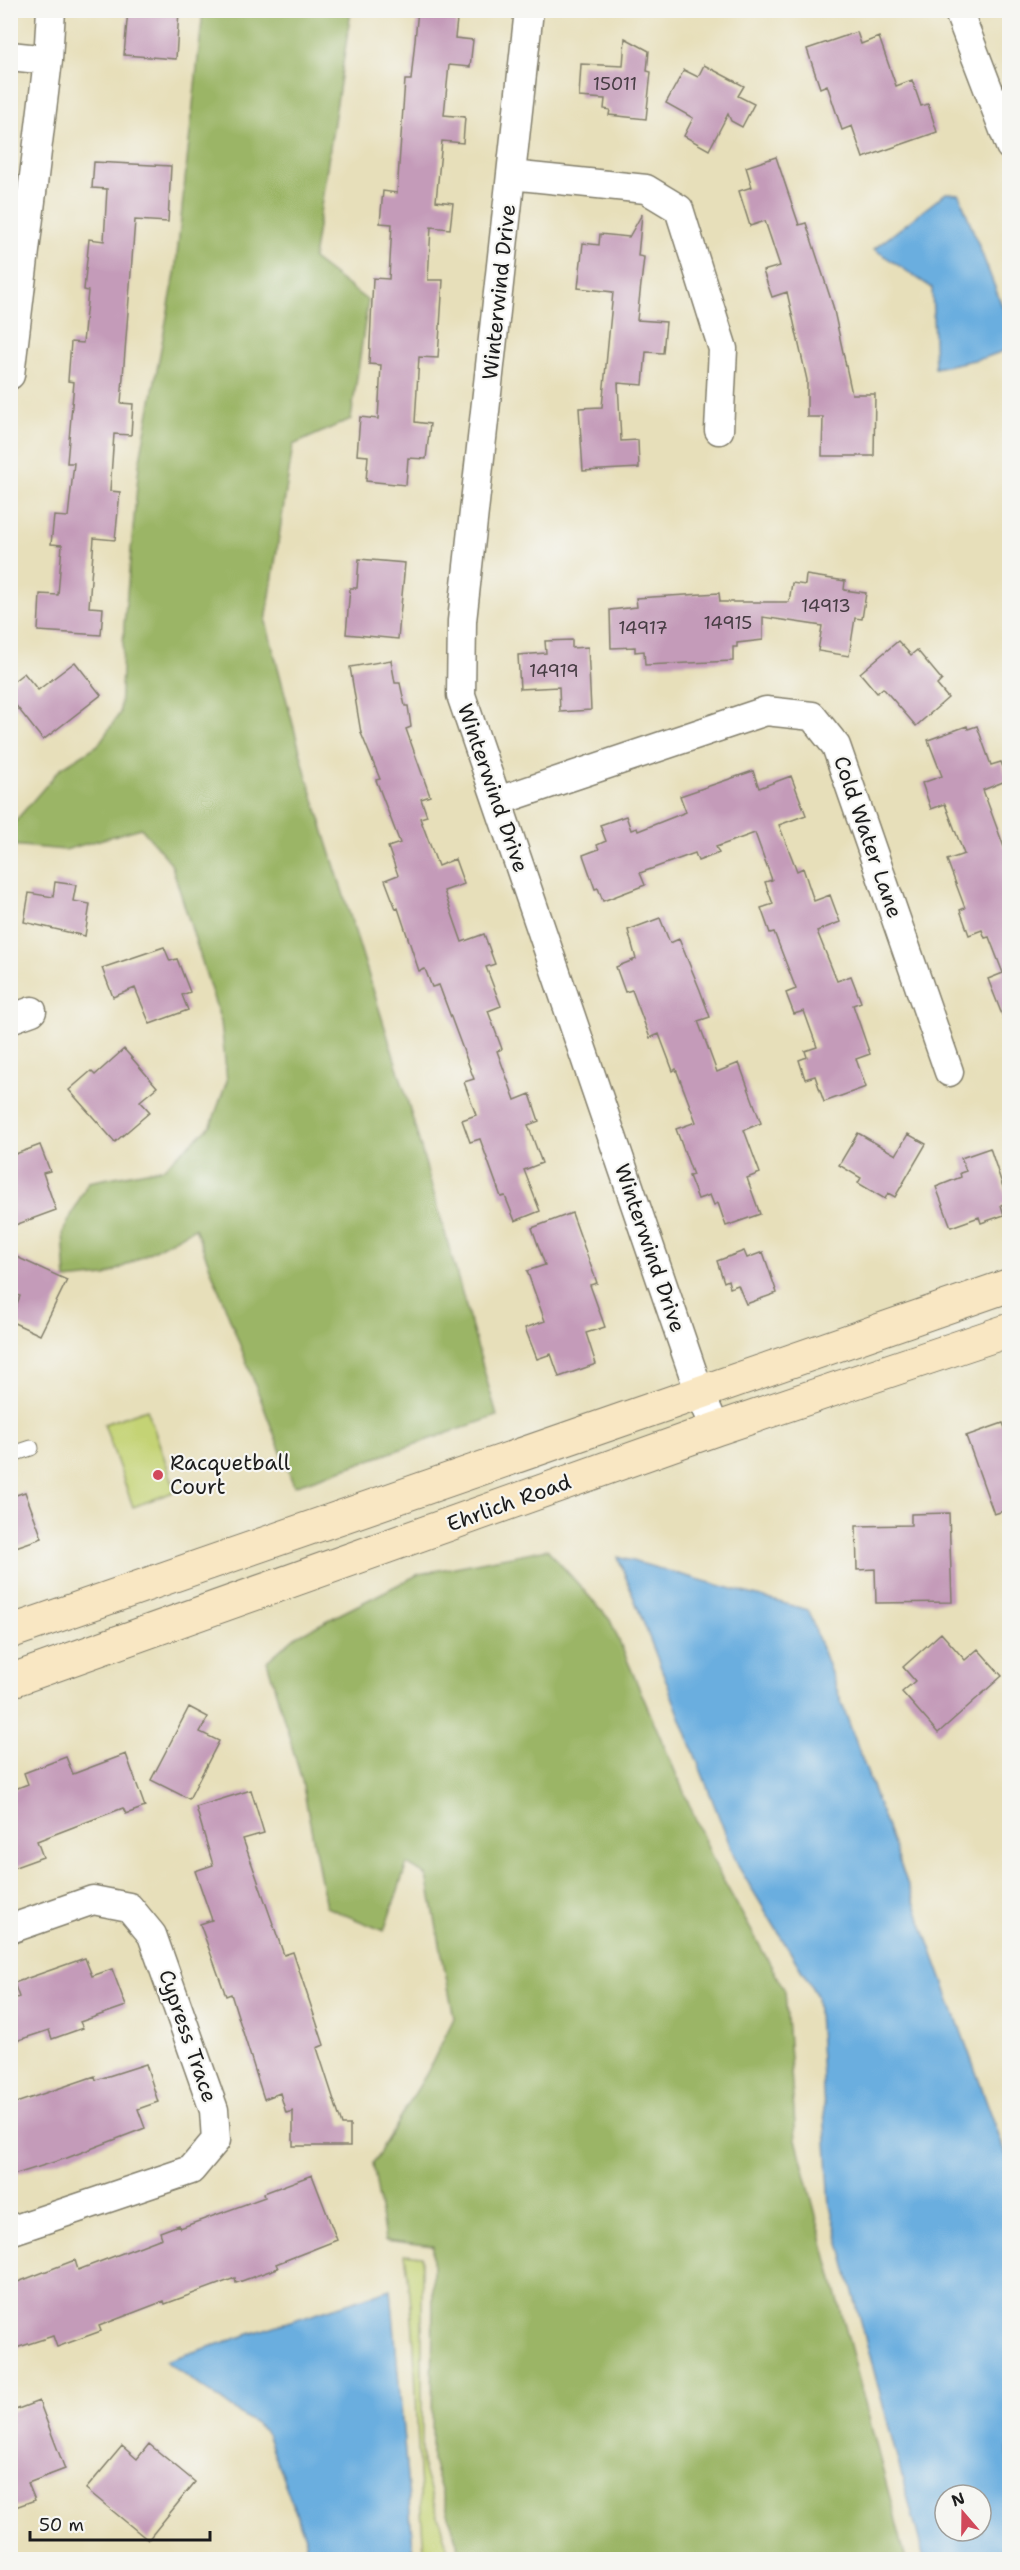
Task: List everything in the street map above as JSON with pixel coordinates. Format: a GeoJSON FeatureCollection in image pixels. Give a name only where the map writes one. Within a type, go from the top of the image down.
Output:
{"type":"FeatureCollection","features":[{"type":"Feature","properties":{"kind":"main road","name":"Ehrlich Road"},"geometry":{"type":"LineString","coordinates":[[10,1632],[699,1391],[1010,1285]]}},
{"type":"Feature","properties":{"kind":"main road","name":"Ehrlich Road"},"geometry":{"type":"LineString","coordinates":[[10,1681],[716,1429],[1010,1330]]}},
{"type":"Feature","properties":{"kind":"street"},"geometry":{"type":"LineString","coordinates":[[10,375],[48,60],[51,10]]}},
{"type":"Feature","properties":{"kind":"street","name":"Winterwind Drive"},"geometry":{"type":"LineString","coordinates":[[529,10],[462,621],[461,695],[699,1391],[716,1429]]}},
{"type":"Feature","properties":{"kind":"street"},"geometry":{"type":"LineString","coordinates":[[958,10],[1010,146]]}},
{"type":"Feature","properties":{"kind":"street"},"geometry":{"type":"LineString","coordinates":[[10,56],[48,60]]}},
{"type":"Feature","properties":{"kind":"street"},"geometry":{"type":"LineString","coordinates":[[511,176],[646,189],[679,209],[723,349],[719,430]]}},
{"type":"Feature","properties":{"kind":"street","name":"Cold Water Lane"},"geometry":{"type":"LineString","coordinates":[[498,801],[766,711],[812,717],[836,746],[949,1072]]}},
{"type":"Feature","properties":{"kind":"street","name":"Cypress Trace"},"geometry":{"type":"LineString","coordinates":[[10,1929],[93,1900],[129,1907],[152,1935],[214,2110],[216,2140],[191,2170],[10,2232]]}},
{"type":"Feature","properties":{"kind":"lane"},"geometry":{"type":"LineString","coordinates":[[10,1455],[31,1448]]}},
{"type":"Feature","properties":{"kind":"green space"},"geometry":{"type":"Polygon","coordinates":[[[203,11],[351,11],[313,259],[368,301],[351,419],[293,445],[266,622],[306,774],[405,1092],[497,1416],[294,1486],[195,1228],[106,1276],[66,1280],[63,1232],[88,1182],[163,1168],[211,1125],[227,1081],[221,1022],[171,863],[141,828],[65,850],[11,845],[11,826],[61,768],[98,745],[120,713],[124,625],[139,465],[175,274],[203,11]]]}},
{"type":"Feature","properties":{"kind":"green space"},"geometry":{"type":"Polygon","coordinates":[[[147,1409],[176,1491],[133,1507],[104,1424],[147,1409]]]}},
{"type":"Feature","properties":{"kind":"green space"},"geometry":{"type":"Polygon","coordinates":[[[547,1549],[610,1620],[717,1869],[785,1991],[796,2139],[906,2559],[462,2559],[432,2461],[433,2246],[385,2240],[373,2163],[427,2073],[454,2018],[427,1876],[407,1864],[384,1931],[326,1907],[302,1781],[267,1661],[295,1637],[419,1574],[547,1549]]]}},
{"type":"Feature","properties":{"kind":"green space"},"geometry":{"type":"Polygon","coordinates":[[[405,2254],[422,2256],[422,2464],[451,2559],[425,2559],[419,2483],[413,2330],[405,2254]]]}},
{"type":"Feature","properties":{"kind":"water"},"geometry":{"type":"Polygon","coordinates":[[[946,193],[959,194],[1009,324],[1009,349],[984,358],[935,368],[932,288],[874,249],[946,193]]]}},
{"type":"Feature","properties":{"kind":"water"},"geometry":{"type":"Polygon","coordinates":[[[618,1557],[808,1610],[1009,2163],[1009,2559],[924,2559],[830,2206],[817,1996],[738,1866],[618,1557]]]}},
{"type":"Feature","properties":{"kind":"water"},"geometry":{"type":"Polygon","coordinates":[[[391,2289],[414,2559],[306,2559],[306,2540],[265,2431],[165,2361],[391,2289]]]}},
{"type":"Feature","properties":{"kind":"building"},"geometry":{"type":"Polygon","coordinates":[[[128,10],[179,10],[176,59],[124,55],[128,10]]]}},
{"type":"Feature","properties":{"kind":"building"},"geometry":{"type":"Polygon","coordinates":[[[418,10],[458,10],[455,38],[473,40],[470,67],[449,65],[444,115],[465,117],[463,143],[442,141],[436,201],[453,203],[450,229],[431,227],[428,280],[443,280],[438,358],[419,357],[415,422],[430,424],[426,459],[408,458],[406,485],[366,481],[368,456],[357,455],[360,417],[378,419],[381,365],[369,364],[373,278],[389,279],[392,224],[380,223],[383,191],[397,193],[405,80],[411,80],[418,10]]]}},
{"type":"Feature","properties":{"kind":"building"},"geometry":{"type":"Polygon","coordinates":[[[857,32],[861,44],[879,37],[896,86],[912,80],[921,106],[928,104],[937,132],[863,158],[852,126],[842,130],[827,85],[820,88],[807,49],[857,32]]]}},
{"type":"Feature","properties":{"kind":"building"},"geometry":{"type":"Polygon","coordinates":[[[625,38],[649,51],[647,71],[651,72],[646,119],[609,115],[610,110],[604,109],[605,99],[579,97],[581,64],[623,66],[625,38]]]}},
{"type":"Feature","properties":{"kind":"building"},"geometry":{"type":"Polygon","coordinates":[[[704,65],[744,86],[738,96],[754,104],[742,127],[731,121],[728,114],[709,150],[684,136],[693,118],[666,103],[684,70],[698,77],[704,65]]]}},
{"type":"Feature","properties":{"kind":"building"},"geometry":{"type":"Polygon","coordinates":[[[776,157],[799,225],[806,223],[833,306],[852,394],[875,394],[874,456],[822,456],[823,417],[807,417],[807,380],[787,292],[772,297],[763,271],[780,266],[765,221],[750,226],[739,191],[752,187],[746,167],[776,157]]]}},
{"type":"Feature","properties":{"kind":"building"},"geometry":{"type":"Polygon","coordinates":[[[94,162],[171,166],[168,222],[135,220],[121,403],[133,404],[131,435],[114,434],[110,491],[120,492],[115,540],[94,538],[89,607],[103,608],[101,635],[38,631],[40,594],[58,595],[62,545],[51,544],[54,516],[68,517],[74,463],[67,463],[74,382],[68,381],[71,342],[83,343],[88,291],[84,290],[89,239],[104,241],[107,189],[92,188],[94,162]]]}},
{"type":"Feature","properties":{"kind":"building"},"geometry":{"type":"Polygon","coordinates":[[[642,214],[638,256],[644,257],[637,320],[666,322],[663,353],[646,352],[643,385],[618,383],[621,441],[638,440],[639,468],[583,471],[579,408],[602,407],[613,292],[578,288],[583,243],[599,245],[600,234],[629,237],[642,214]]]}},
{"type":"Feature","properties":{"kind":"building"},"geometry":{"type":"Polygon","coordinates":[[[359,559],[405,563],[398,639],[346,634],[350,588],[357,588],[359,559]]]}},
{"type":"Feature","properties":{"kind":"building"},"geometry":{"type":"Polygon","coordinates":[[[806,575],[845,581],[844,590],[866,593],[862,619],[855,618],[849,656],[818,651],[822,626],[763,617],[763,640],[737,643],[737,647],[733,647],[733,661],[645,665],[644,651],[635,652],[635,647],[611,648],[610,610],[637,607],[636,598],[719,593],[720,602],[789,602],[792,583],[805,585],[806,575]]]}},
{"type":"Feature","properties":{"kind":"building"},"geometry":{"type":"Polygon","coordinates":[[[572,640],[572,648],[588,647],[591,710],[560,712],[559,687],[520,689],[518,655],[546,653],[545,641],[572,640]]]}},
{"type":"Feature","properties":{"kind":"building"},"geometry":{"type":"Polygon","coordinates":[[[898,641],[911,655],[917,650],[942,680],[937,685],[948,698],[916,726],[883,688],[877,693],[860,673],[898,641]]]}},
{"type":"Feature","properties":{"kind":"building"},"geometry":{"type":"Polygon","coordinates":[[[391,660],[395,683],[400,683],[405,706],[408,706],[411,727],[406,729],[430,796],[421,799],[427,816],[420,818],[438,866],[455,859],[464,884],[444,891],[462,942],[484,934],[495,964],[486,967],[501,1006],[488,1011],[502,1049],[497,1051],[515,1100],[530,1094],[539,1121],[528,1125],[542,1163],[524,1170],[540,1211],[515,1221],[505,1196],[501,1197],[480,1139],[470,1142],[462,1120],[476,1115],[464,1082],[474,1079],[439,985],[432,987],[425,969],[419,971],[398,908],[396,909],[385,880],[398,875],[388,847],[400,843],[376,780],[380,779],[361,733],[350,667],[391,660]]]}},
{"type":"Feature","properties":{"kind":"building"},"geometry":{"type":"Polygon","coordinates":[[[75,662],[101,695],[43,740],[10,698],[10,684],[24,673],[38,690],[75,662]]]}},
{"type":"Feature","properties":{"kind":"building"},"geometry":{"type":"Polygon","coordinates":[[[967,726],[968,729],[977,726],[991,765],[1001,762],[1008,780],[983,790],[1004,847],[1010,845],[1008,1030],[988,979],[1003,973],[989,937],[985,938],[982,930],[969,935],[960,910],[965,908],[947,860],[964,854],[945,804],[931,809],[922,783],[942,776],[928,740],[967,726]]]}},
{"type":"Feature","properties":{"kind":"building"},"geometry":{"type":"Polygon","coordinates":[[[753,771],[759,788],[791,776],[806,815],[779,825],[797,871],[803,868],[814,901],[830,895],[840,922],[817,931],[837,981],[851,976],[861,1002],[853,1005],[870,1054],[856,1059],[866,1087],[824,1102],[815,1076],[805,1079],[799,1060],[807,1057],[805,1051],[817,1047],[804,1011],[794,1014],[786,993],[796,989],[774,932],[770,933],[761,908],[773,904],[765,882],[772,880],[755,833],[716,847],[719,853],[698,861],[695,853],[640,873],[645,885],[603,901],[598,888],[595,889],[583,855],[599,849],[597,845],[606,841],[600,825],[626,816],[631,830],[637,828],[638,831],[686,812],[680,796],[753,771]]]}},
{"type":"Feature","properties":{"kind":"building"},"geometry":{"type":"Polygon","coordinates":[[[55,882],[76,885],[73,901],[90,904],[85,936],[24,922],[29,893],[53,897],[55,882]]]}},
{"type":"Feature","properties":{"kind":"building"},"geometry":{"type":"Polygon","coordinates":[[[660,918],[670,943],[679,939],[710,1017],[698,1021],[717,1072],[739,1063],[761,1123],[744,1130],[760,1173],[747,1178],[760,1214],[726,1226],[718,1203],[714,1205],[710,1195],[698,1199],[689,1176],[693,1175],[676,1129],[696,1122],[676,1069],[673,1071],[659,1034],[650,1038],[632,990],[625,992],[616,967],[636,959],[628,930],[660,918]]]}},
{"type":"Feature","properties":{"kind":"building"},"geometry":{"type":"Polygon","coordinates":[[[164,947],[170,961],[177,959],[190,992],[182,995],[188,1010],[150,1024],[135,988],[113,997],[102,968],[164,947]]]}},
{"type":"Feature","properties":{"kind":"building"},"geometry":{"type":"Polygon","coordinates":[[[124,1049],[157,1087],[140,1101],[150,1112],[115,1142],[69,1090],[91,1071],[95,1075],[124,1049]]]}},
{"type":"Feature","properties":{"kind":"building"},"geometry":{"type":"Polygon","coordinates":[[[858,1133],[896,1155],[908,1134],[926,1144],[895,1197],[888,1193],[885,1199],[858,1183],[861,1178],[839,1165],[858,1133]]]}},
{"type":"Feature","properties":{"kind":"building"},"geometry":{"type":"Polygon","coordinates":[[[40,1145],[50,1171],[43,1173],[56,1210],[10,1227],[10,1156],[40,1145]]]}},
{"type":"Feature","properties":{"kind":"building"},"geometry":{"type":"Polygon","coordinates":[[[990,1148],[1008,1202],[1001,1205],[1004,1215],[981,1223],[979,1217],[951,1227],[936,1187],[961,1177],[960,1173],[966,1171],[961,1158],[990,1148]]]}},
{"type":"Feature","properties":{"kind":"building"},"geometry":{"type":"Polygon","coordinates":[[[572,1213],[597,1283],[590,1285],[605,1327],[586,1333],[596,1364],[559,1377],[551,1354],[537,1359],[525,1328],[545,1321],[527,1271],[545,1265],[532,1228],[572,1213]]]}},
{"type":"Feature","properties":{"kind":"building"},"geometry":{"type":"Polygon","coordinates":[[[744,1251],[747,1258],[763,1252],[777,1293],[746,1304],[738,1285],[730,1288],[728,1280],[724,1282],[717,1261],[744,1251]]]}},
{"type":"Feature","properties":{"kind":"building"},"geometry":{"type":"Polygon","coordinates":[[[10,1254],[67,1280],[40,1335],[10,1321],[20,1296],[10,1291],[10,1254]]]}},
{"type":"Feature","properties":{"kind":"building"},"geometry":{"type":"Polygon","coordinates":[[[1003,1423],[1010,1441],[1010,1509],[994,1514],[966,1436],[1003,1423]]]}},
{"type":"Feature","properties":{"kind":"building"},"geometry":{"type":"Polygon","coordinates":[[[25,1492],[42,1538],[10,1549],[10,1497],[25,1492]]]}},
{"type":"Feature","properties":{"kind":"building"},"geometry":{"type":"Polygon","coordinates":[[[949,1513],[952,1602],[876,1603],[875,1569],[857,1570],[856,1526],[911,1525],[911,1514],[949,1513]]]}},
{"type":"Feature","properties":{"kind":"building"},"geometry":{"type":"Polygon","coordinates":[[[941,1633],[965,1660],[978,1649],[1002,1676],[938,1733],[902,1692],[915,1681],[903,1667],[941,1633]]]}},
{"type":"Feature","properties":{"kind":"building"},"geometry":{"type":"Polygon","coordinates":[[[189,1707],[208,1717],[200,1732],[219,1741],[189,1799],[151,1780],[189,1707]]]}},
{"type":"Feature","properties":{"kind":"building"},"geometry":{"type":"Polygon","coordinates":[[[126,1754],[145,1807],[126,1814],[123,1808],[37,1841],[43,1857],[10,1869],[10,1791],[28,1784],[24,1773],[66,1757],[73,1774],[126,1754]]]}},
{"type":"Feature","properties":{"kind":"building"},"geometry":{"type":"Polygon","coordinates":[[[251,1790],[264,1833],[243,1839],[284,1955],[293,1952],[324,2045],[317,2048],[342,2125],[350,2125],[350,2146],[293,2146],[293,2111],[286,2113],[280,2093],[264,2099],[231,1994],[226,1996],[200,1924],[212,1920],[195,1871],[213,1865],[196,1807],[251,1790]]]}},
{"type":"Feature","properties":{"kind":"building"},"geometry":{"type":"Polygon","coordinates":[[[85,1958],[92,1976],[112,1969],[126,2006],[80,2022],[83,2028],[52,2039],[49,2030],[10,2043],[10,2000],[19,1997],[14,1983],[85,1958]]]}},
{"type":"Feature","properties":{"kind":"building"},"geometry":{"type":"Polygon","coordinates":[[[146,2064],[158,2102],[138,2109],[145,2128],[67,2158],[10,2176],[10,2105],[95,2076],[96,2080],[146,2064]]]}},
{"type":"Feature","properties":{"kind":"building"},"geometry":{"type":"Polygon","coordinates":[[[312,2175],[337,2240],[276,2264],[278,2268],[236,2283],[235,2278],[165,2304],[164,2301],[99,2326],[101,2331],[57,2347],[53,2336],[10,2350],[10,2285],[75,2260],[78,2270],[162,2238],[160,2232],[179,2225],[180,2228],[265,2197],[264,2193],[312,2175]]]}},
{"type":"Feature","properties":{"kind":"building"},"geometry":{"type":"Polygon","coordinates":[[[39,2401],[65,2469],[28,2483],[35,2500],[10,2509],[10,2412],[39,2401]]]}},
{"type":"Feature","properties":{"kind":"building"},"geometry":{"type":"Polygon","coordinates":[[[149,2444],[195,2482],[148,2540],[86,2489],[122,2446],[137,2459],[149,2444]]]}},
{"type":"Feature","properties":{"kind":"place","name":"Racquetball Court"},"geometry":{"type":"Point","coordinates":[158,1475]}}]}
